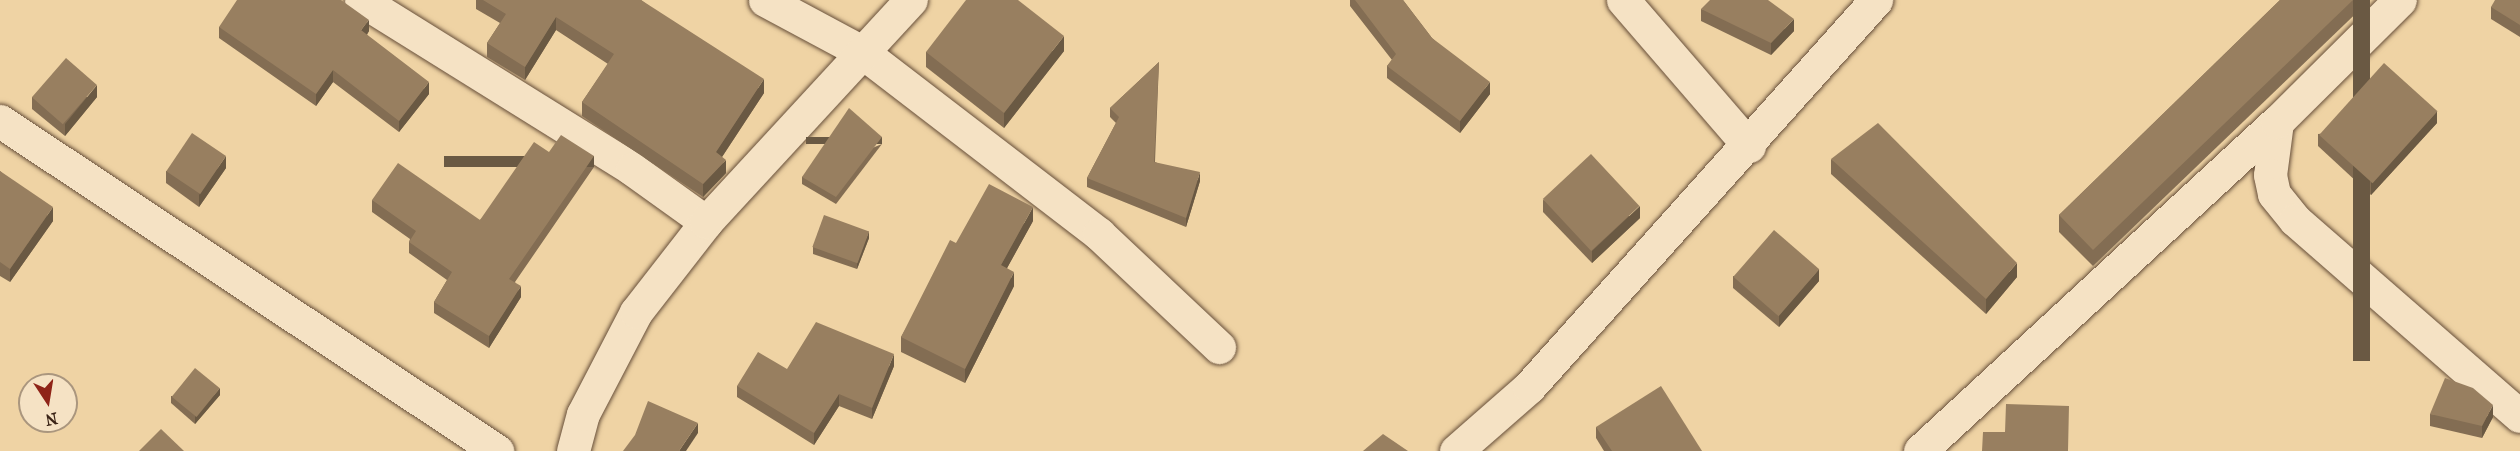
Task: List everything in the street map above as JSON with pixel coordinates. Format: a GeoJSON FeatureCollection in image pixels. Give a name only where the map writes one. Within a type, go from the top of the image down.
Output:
{"type":"FeatureCollection","features":[{"type":"Feature","properties":{"kind":"street"},"geometry":{"type":"LineString","coordinates":[[361,0],[622,162],[706,222]]}},
{"type":"Feature","properties":{"kind":"street"},"geometry":{"type":"LineString","coordinates":[[765,0],[861,52],[1099,234],[1219,348]]}},
{"type":"Feature","properties":{"kind":"street"},"geometry":{"type":"LineString","coordinates":[[573,451],[583,414],[636,312],[706,222],[911,0]]}},
{"type":"Feature","properties":{"kind":"street"},"geometry":{"type":"LineString","coordinates":[[1623,0],[1749,146]]}},
{"type":"Feature","properties":{"kind":"street"},"geometry":{"type":"LineString","coordinates":[[1456,451],[1529,387],[1749,146],[1875,0]]}},
{"type":"Feature","properties":{"kind":"street"},"geometry":{"type":"LineString","coordinates":[[1920,451],[2277,122],[2400,0]]}},
{"type":"Feature","properties":{"kind":"street"},"geometry":{"type":"LineString","coordinates":[[0,121],[497,451]]}},
{"type":"Feature","properties":{"kind":"street"},"geometry":{"type":"LineString","coordinates":[[2277,122],[2270,175],[2274,194],[2295,220],[2520,416]]}},
{"type":"Feature","properties":{"kind":"building"},"geometry":{"type":"Polygon","coordinates":[[[237,0],[341,0],[369,20],[361,30],[429,82],[399,121],[333,70],[316,94],[219,27],[237,0]]]}},
{"type":"Feature","properties":{"kind":"building"},"geometry":{"type":"Polygon","coordinates":[[[483,0],[641,0],[764,79],[716,152],[726,160],[703,184],[582,102],[614,54],[556,17],[525,67],[487,43],[506,14],[483,0]]]}},
{"type":"Feature","properties":{"kind":"building"},"geometry":{"type":"Polygon","coordinates":[[[966,0],[1018,0],[1064,36],[1004,113],[926,52],[966,0]]]}},
{"type":"Feature","properties":{"kind":"building"},"geometry":{"type":"Polygon","coordinates":[[[1355,0],[1403,0],[1432,38],[1490,82],[1460,121],[1387,66],[1396,54],[1355,0]]]}},
{"type":"Feature","properties":{"kind":"building"},"geometry":{"type":"Polygon","coordinates":[[[1710,0],[1768,0],[1794,19],[1771,43],[1701,9],[1710,0]]]}},
{"type":"Feature","properties":{"kind":"building"},"geometry":{"type":"Polygon","coordinates":[[[2280,0],[2353,0],[2093,250],[2059,215],[2280,0]]]}},
{"type":"Feature","properties":{"kind":"building"},"geometry":{"type":"Polygon","coordinates":[[[2495,0],[2520,0],[2520,25],[2491,7],[2495,0]]]}},
{"type":"Feature","properties":{"kind":"building"},"geometry":{"type":"Polygon","coordinates":[[[66,58],[97,85],[63,124],[32,97],[66,58]]]}},
{"type":"Feature","properties":{"kind":"building"},"geometry":{"type":"Polygon","coordinates":[[[1159,62],[1154,162],[1200,172],[1186,218],[1087,178],[1119,117],[1110,108],[1159,62]]]}},
{"type":"Feature","properties":{"kind":"building"},"geometry":{"type":"Polygon","coordinates":[[[2384,63],[2438,111],[2373,183],[2319,135],[2384,63]]]}},
{"type":"Feature","properties":{"kind":"building"},"geometry":{"type":"Polygon","coordinates":[[[849,108],[882,137],[836,197],[802,177],[849,108]]]}},
{"type":"Feature","properties":{"kind":"building"},"geometry":{"type":"Polygon","coordinates":[[[1878,123],[2017,263],[1986,299],[1831,159],[1878,123]]]}},
{"type":"Feature","properties":{"kind":"building"},"geometry":{"type":"Polygon","coordinates":[[[192,133],[226,156],[200,194],[166,171],[192,133]]]}},
{"type":"Feature","properties":{"kind":"building"},"geometry":{"type":"Polygon","coordinates":[[[561,135],[594,156],[509,279],[521,286],[489,336],[434,302],[452,272],[409,242],[416,231],[372,200],[398,163],[480,220],[534,142],[549,152],[561,135]]]}},
{"type":"Feature","properties":{"kind":"building"},"geometry":{"type":"Polygon","coordinates":[[[1591,154],[1639,206],[1591,251],[1543,199],[1591,154]]]}},
{"type":"Feature","properties":{"kind":"building"},"geometry":{"type":"Polygon","coordinates":[[[0,171],[53,207],[10,269],[0,262],[0,171]]]}},
{"type":"Feature","properties":{"kind":"building"},"geometry":{"type":"Polygon","coordinates":[[[989,184],[1033,207],[1001,265],[1014,272],[965,369],[901,337],[950,240],[956,243],[989,184]]]}},
{"type":"Feature","properties":{"kind":"building"},"geometry":{"type":"Polygon","coordinates":[[[824,215],[869,231],[857,263],[812,247],[824,215]]]}},
{"type":"Feature","properties":{"kind":"building"},"geometry":{"type":"Polygon","coordinates":[[[1774,230],[1819,269],[1779,316],[1733,277],[1774,230]]]}},
{"type":"Feature","properties":{"kind":"building"},"geometry":{"type":"Polygon","coordinates":[[[816,322],[894,354],[872,408],[839,394],[814,433],[737,386],[758,352],[787,369],[816,322]]]}},
{"type":"Feature","properties":{"kind":"building"},"geometry":{"type":"Polygon","coordinates":[[[195,368],[220,388],[197,417],[172,397],[195,368]]]}},
{"type":"Feature","properties":{"kind":"building"},"geometry":{"type":"Polygon","coordinates":[[[2445,378],[2473,388],[2493,405],[2482,426],[2430,414],[2445,378]]]}},
{"type":"Feature","properties":{"kind":"building"},"geometry":{"type":"Polygon","coordinates":[[[1661,386],[1702,451],[1612,451],[1596,427],[1661,386]]]}},
{"type":"Feature","properties":{"kind":"building"},"geometry":{"type":"Polygon","coordinates":[[[648,401],[698,423],[679,451],[623,451],[635,435],[648,401]]]}},
{"type":"Feature","properties":{"kind":"building"},"geometry":{"type":"Polygon","coordinates":[[[2006,404],[2069,406],[2068,451],[1982,451],[1983,432],[2005,432],[2006,404]]]}},
{"type":"Feature","properties":{"kind":"building"},"geometry":{"type":"Polygon","coordinates":[[[161,429],[184,451],[139,451],[161,429]]]}},
{"type":"Feature","properties":{"kind":"building"},"geometry":{"type":"Polygon","coordinates":[[[1383,434],[1408,451],[1363,451],[1383,434]]]}}]}
